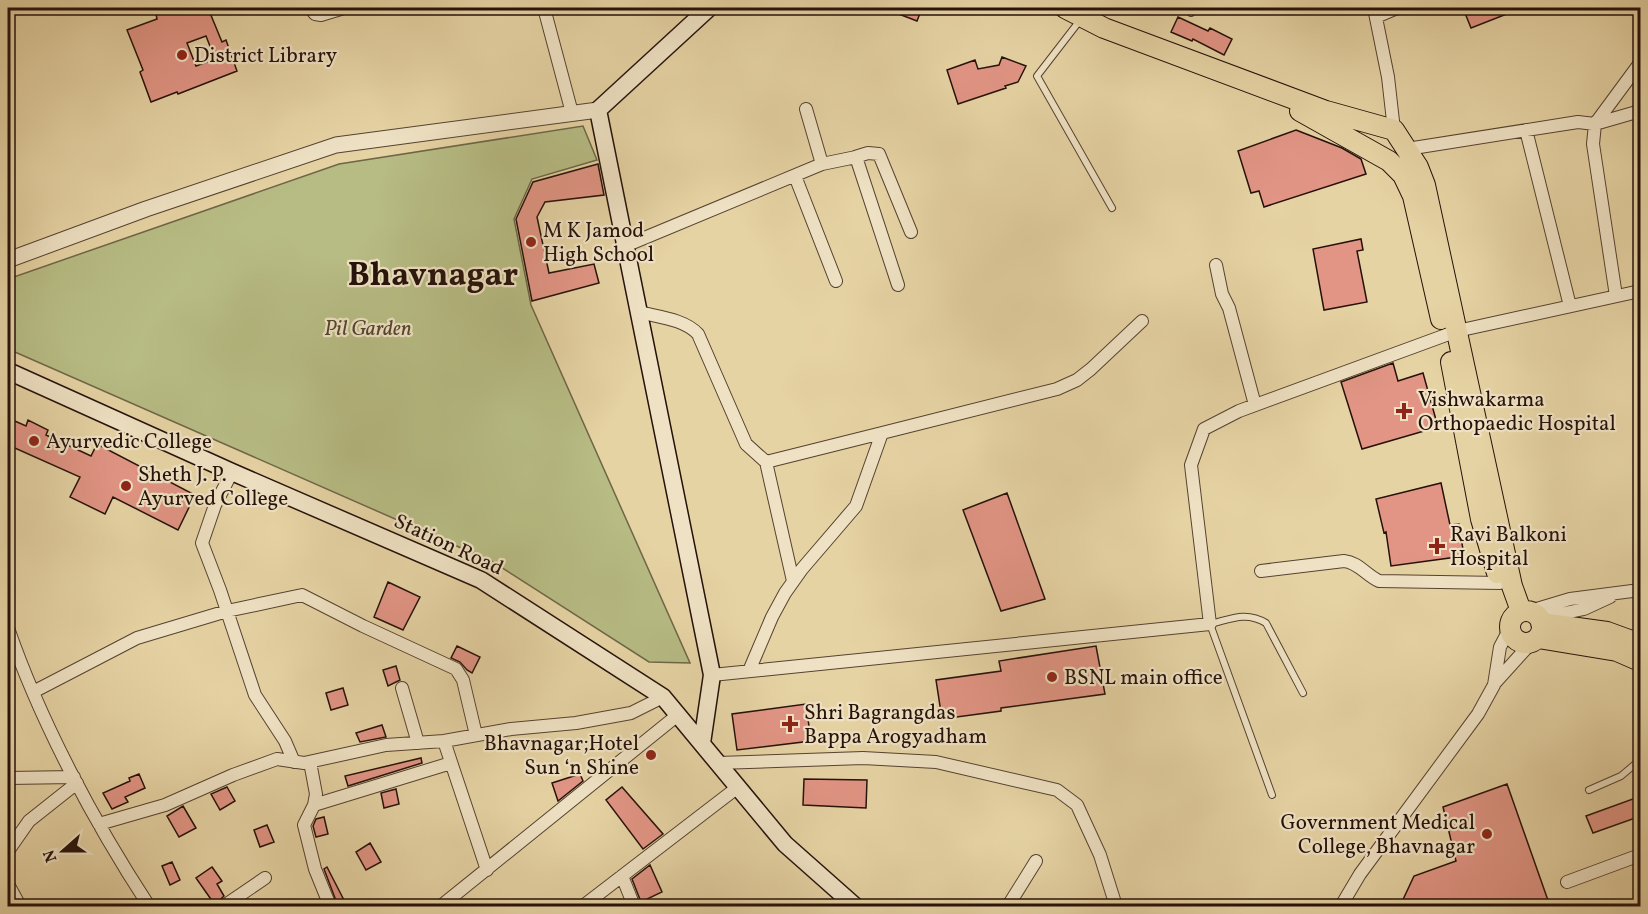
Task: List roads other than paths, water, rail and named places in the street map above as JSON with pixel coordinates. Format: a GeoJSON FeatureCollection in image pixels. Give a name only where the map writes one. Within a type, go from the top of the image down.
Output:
{"type":"FeatureCollection","features":[{"type":"Feature","properties":{"kind":"main road"},"geometry":{"type":"LineString","coordinates":[[702,743],[712,675],[598,110],[709,8]]}},
{"type":"Feature","properties":{"kind":"main road"},"geometry":{"type":"LineString","coordinates":[[1065,8],[1104,28],[1326,111],[1394,130],[1425,185],[1481,519],[1500,583],[1528,624],[1617,651],[1641,661]]}},
{"type":"Feature","properties":{"kind":"main road"},"geometry":{"type":"LineString","coordinates":[[1257,85],[1336,133],[1389,161],[1403,175],[1413,196],[1451,333],[1512,586],[1528,624]]}},
{"type":"Feature","properties":{"kind":"main road"},"geometry":{"type":"LineString","coordinates":[[1403,175],[1409,153]]}},
{"type":"Feature","properties":{"kind":"main road","name":"Station Road"},"geometry":{"type":"LineString","coordinates":[[8,371],[232,472],[481,580],[663,696],[785,844],[855,906]]}},
{"type":"Feature","properties":{"kind":"main road"},"geometry":{"type":"LineString","coordinates":[[1528,624],[1607,632],[1641,644]]}},
{"type":"Feature","properties":{"kind":"street"},"geometry":{"type":"LineString","coordinates":[[310,8],[315,14],[321,15],[344,8]]}},
{"type":"Feature","properties":{"kind":"street"},"geometry":{"type":"LineString","coordinates":[[544,8],[572,113]]}},
{"type":"Feature","properties":{"kind":"street"},"geometry":{"type":"LineString","coordinates":[[1394,130],[1388,77],[1375,12],[1397,8]]}},
{"type":"Feature","properties":{"kind":"street"},"geometry":{"type":"LineString","coordinates":[[1616,296],[1593,144],[1595,124],[1641,63]]}},
{"type":"Feature","properties":{"kind":"street"},"geometry":{"type":"LineString","coordinates":[[806,109],[822,164]]}},
{"type":"Feature","properties":{"kind":"street"},"geometry":{"type":"LineString","coordinates":[[8,260],[146,209],[336,146],[598,110]]}},
{"type":"Feature","properties":{"kind":"street"},"geometry":{"type":"LineString","coordinates":[[1409,153],[1526,130],[1578,122],[1595,124],[1641,111]]}},
{"type":"Feature","properties":{"kind":"street"},"geometry":{"type":"LineString","coordinates":[[1526,130],[1570,306]]}},
{"type":"Feature","properties":{"kind":"street"},"geometry":{"type":"LineString","coordinates":[[625,246],[822,164],[868,153],[879,154],[911,232]]}},
{"type":"Feature","properties":{"kind":"street"},"geometry":{"type":"LineString","coordinates":[[855,157],[897,285]]}},
{"type":"Feature","properties":{"kind":"street"},"geometry":{"type":"LineString","coordinates":[[795,176],[836,281]]}},
{"type":"Feature","properties":{"kind":"street"},"geometry":{"type":"LineString","coordinates":[[1216,265],[1222,294],[1229,308],[1255,405]]}},
{"type":"Feature","properties":{"kind":"street"},"geometry":{"type":"LineString","coordinates":[[712,675],[1210,624],[1191,465],[1204,429],[1239,411],[1451,333],[1641,291]]}},
{"type":"Feature","properties":{"kind":"street"},"geometry":{"type":"LineString","coordinates":[[639,312],[683,323],[698,334],[746,444],[766,462],[793,581]]}},
{"type":"Feature","properties":{"kind":"street"},"geometry":{"type":"LineString","coordinates":[[766,462],[1057,388],[1077,380],[1142,321]]}},
{"type":"Feature","properties":{"kind":"street"},"geometry":{"type":"LineString","coordinates":[[748,671],[772,617],[793,581],[856,506],[882,433]]}},
{"type":"Feature","properties":{"kind":"street"},"geometry":{"type":"LineString","coordinates":[[232,472],[215,505],[202,543],[255,696],[285,741],[294,762]]}},
{"type":"Feature","properties":{"kind":"street"},"geometry":{"type":"LineString","coordinates":[[1261,571],[1350,561],[1379,581],[1500,583]]}},
{"type":"Feature","properties":{"kind":"street"},"geometry":{"type":"LineString","coordinates":[[1494,685],[1500,647],[1528,624],[1570,599],[1641,590]]}},
{"type":"Feature","properties":{"kind":"street"},"geometry":{"type":"LineString","coordinates":[[33,692],[137,638],[227,611],[302,595],[456,669],[463,680],[476,735]]}},
{"type":"Feature","properties":{"kind":"street"},"geometry":{"type":"LineString","coordinates":[[1341,906],[1360,874],[1478,714],[1528,624]]}},
{"type":"Feature","properties":{"kind":"street"},"geometry":{"type":"LineString","coordinates":[[8,628],[12,653],[75,780],[118,860],[149,906]]}},
{"type":"Feature","properties":{"kind":"street"},"geometry":{"type":"LineString","coordinates":[[402,688],[418,742]]}},
{"type":"Feature","properties":{"kind":"street"},"geometry":{"type":"LineString","coordinates":[[99,824],[165,804],[277,759],[310,762],[386,745],[444,741],[511,729],[576,723],[631,713],[663,696]]}},
{"type":"Feature","properties":{"kind":"street"},"geometry":{"type":"LineString","coordinates":[[441,906],[679,714]]}},
{"type":"Feature","properties":{"kind":"street"},"geometry":{"type":"LineString","coordinates":[[444,741],[487,870]]}},
{"type":"Feature","properties":{"kind":"street"},"geometry":{"type":"LineString","coordinates":[[718,763],[863,758],[936,762],[1057,790],[1077,805],[1100,855],[1116,906]]}},
{"type":"Feature","properties":{"kind":"street"},"geometry":{"type":"LineString","coordinates":[[310,762],[316,794],[314,805],[304,825],[315,869],[330,906]]}},
{"type":"Feature","properties":{"kind":"street"},"geometry":{"type":"LineString","coordinates":[[314,805],[451,763]]}},
{"type":"Feature","properties":{"kind":"street"},"geometry":{"type":"LineString","coordinates":[[8,778],[75,780]]}},
{"type":"Feature","properties":{"kind":"street"},"geometry":{"type":"LineString","coordinates":[[8,851],[29,822],[75,780]]}},
{"type":"Feature","properties":{"kind":"street"},"geometry":{"type":"LineString","coordinates":[[583,906],[738,787]]}},
{"type":"Feature","properties":{"kind":"street"},"geometry":{"type":"LineString","coordinates":[[1567,882],[1641,855]]}},
{"type":"Feature","properties":{"kind":"street"},"geometry":{"type":"LineString","coordinates":[[1008,906],[1036,861]]}},
{"type":"Feature","properties":{"kind":"street"},"geometry":{"type":"LineString","coordinates":[[622,876],[634,906]]}},
{"type":"Feature","properties":{"kind":"street"},"geometry":{"type":"LineString","coordinates":[[224,906],[266,878]]}},
{"type":"Feature","properties":{"kind":"street"},"geometry":{"type":"LineString","coordinates":[[8,884],[20,906]]}},
{"type":"Feature","properties":{"kind":"lane"},"geometry":{"type":"LineString","coordinates":[[1083,17],[1037,76],[1112,208]]}},
{"type":"Feature","properties":{"kind":"lane"},"geometry":{"type":"LineString","coordinates":[[1272,795],[1210,624],[1243,616],[1254,616],[1266,623],[1303,693]]}},
{"type":"Feature","properties":{"kind":"lane"},"geometry":{"type":"LineString","coordinates":[[1589,790],[1621,776],[1641,760]]}},
{"type":"Feature","properties":{"kind":"place","name":"District Library"},"geometry":{"type":"Point","coordinates":[182,55]}},
{"type":"Feature","properties":{"kind":"place","name":"M K Jamod High School"},"geometry":{"type":"Point","coordinates":[531,242]}},
{"type":"Feature","properties":{"kind":"place","name":"Vishwakarma Orthopaedic Hospital"},"geometry":{"type":"Point","coordinates":[1404,411]}},
{"type":"Feature","properties":{"kind":"place","name":"Ayurvedic College"},"geometry":{"type":"Point","coordinates":[34,441]}},
{"type":"Feature","properties":{"kind":"place","name":"Sheth J. P. Ayurved College"},"geometry":{"type":"Point","coordinates":[126,486]}},
{"type":"Feature","properties":{"kind":"place","name":"Ravi Balkoni Hospital"},"geometry":{"type":"Point","coordinates":[1437,546]}},
{"type":"Feature","properties":{"kind":"place","name":"BSNL main office"},"geometry":{"type":"Point","coordinates":[1052,677]}},
{"type":"Feature","properties":{"kind":"place","name":"Shri Bagrangdas Bappa Arogyadham"},"geometry":{"type":"Point","coordinates":[790,724]}},
{"type":"Feature","properties":{"kind":"place","name":"Bhavnagar;Hotel Sun ‘n Shine"},"geometry":{"type":"Point","coordinates":[651,755]}},
{"type":"Feature","properties":{"kind":"place","name":"Government Medical College, Bhavnagar"},"geometry":{"type":"Point","coordinates":[1487,834]}},
{"type":"Feature","properties":{"kind":"district","name":"Bhavnagar"},"geometry":{"type":"Point","coordinates":[433,273]}},
{"type":"Feature","properties":{"kind":"park label","name":"Pil Garden"},"geometry":{"type":"Point","coordinates":[368,328]}}]}
